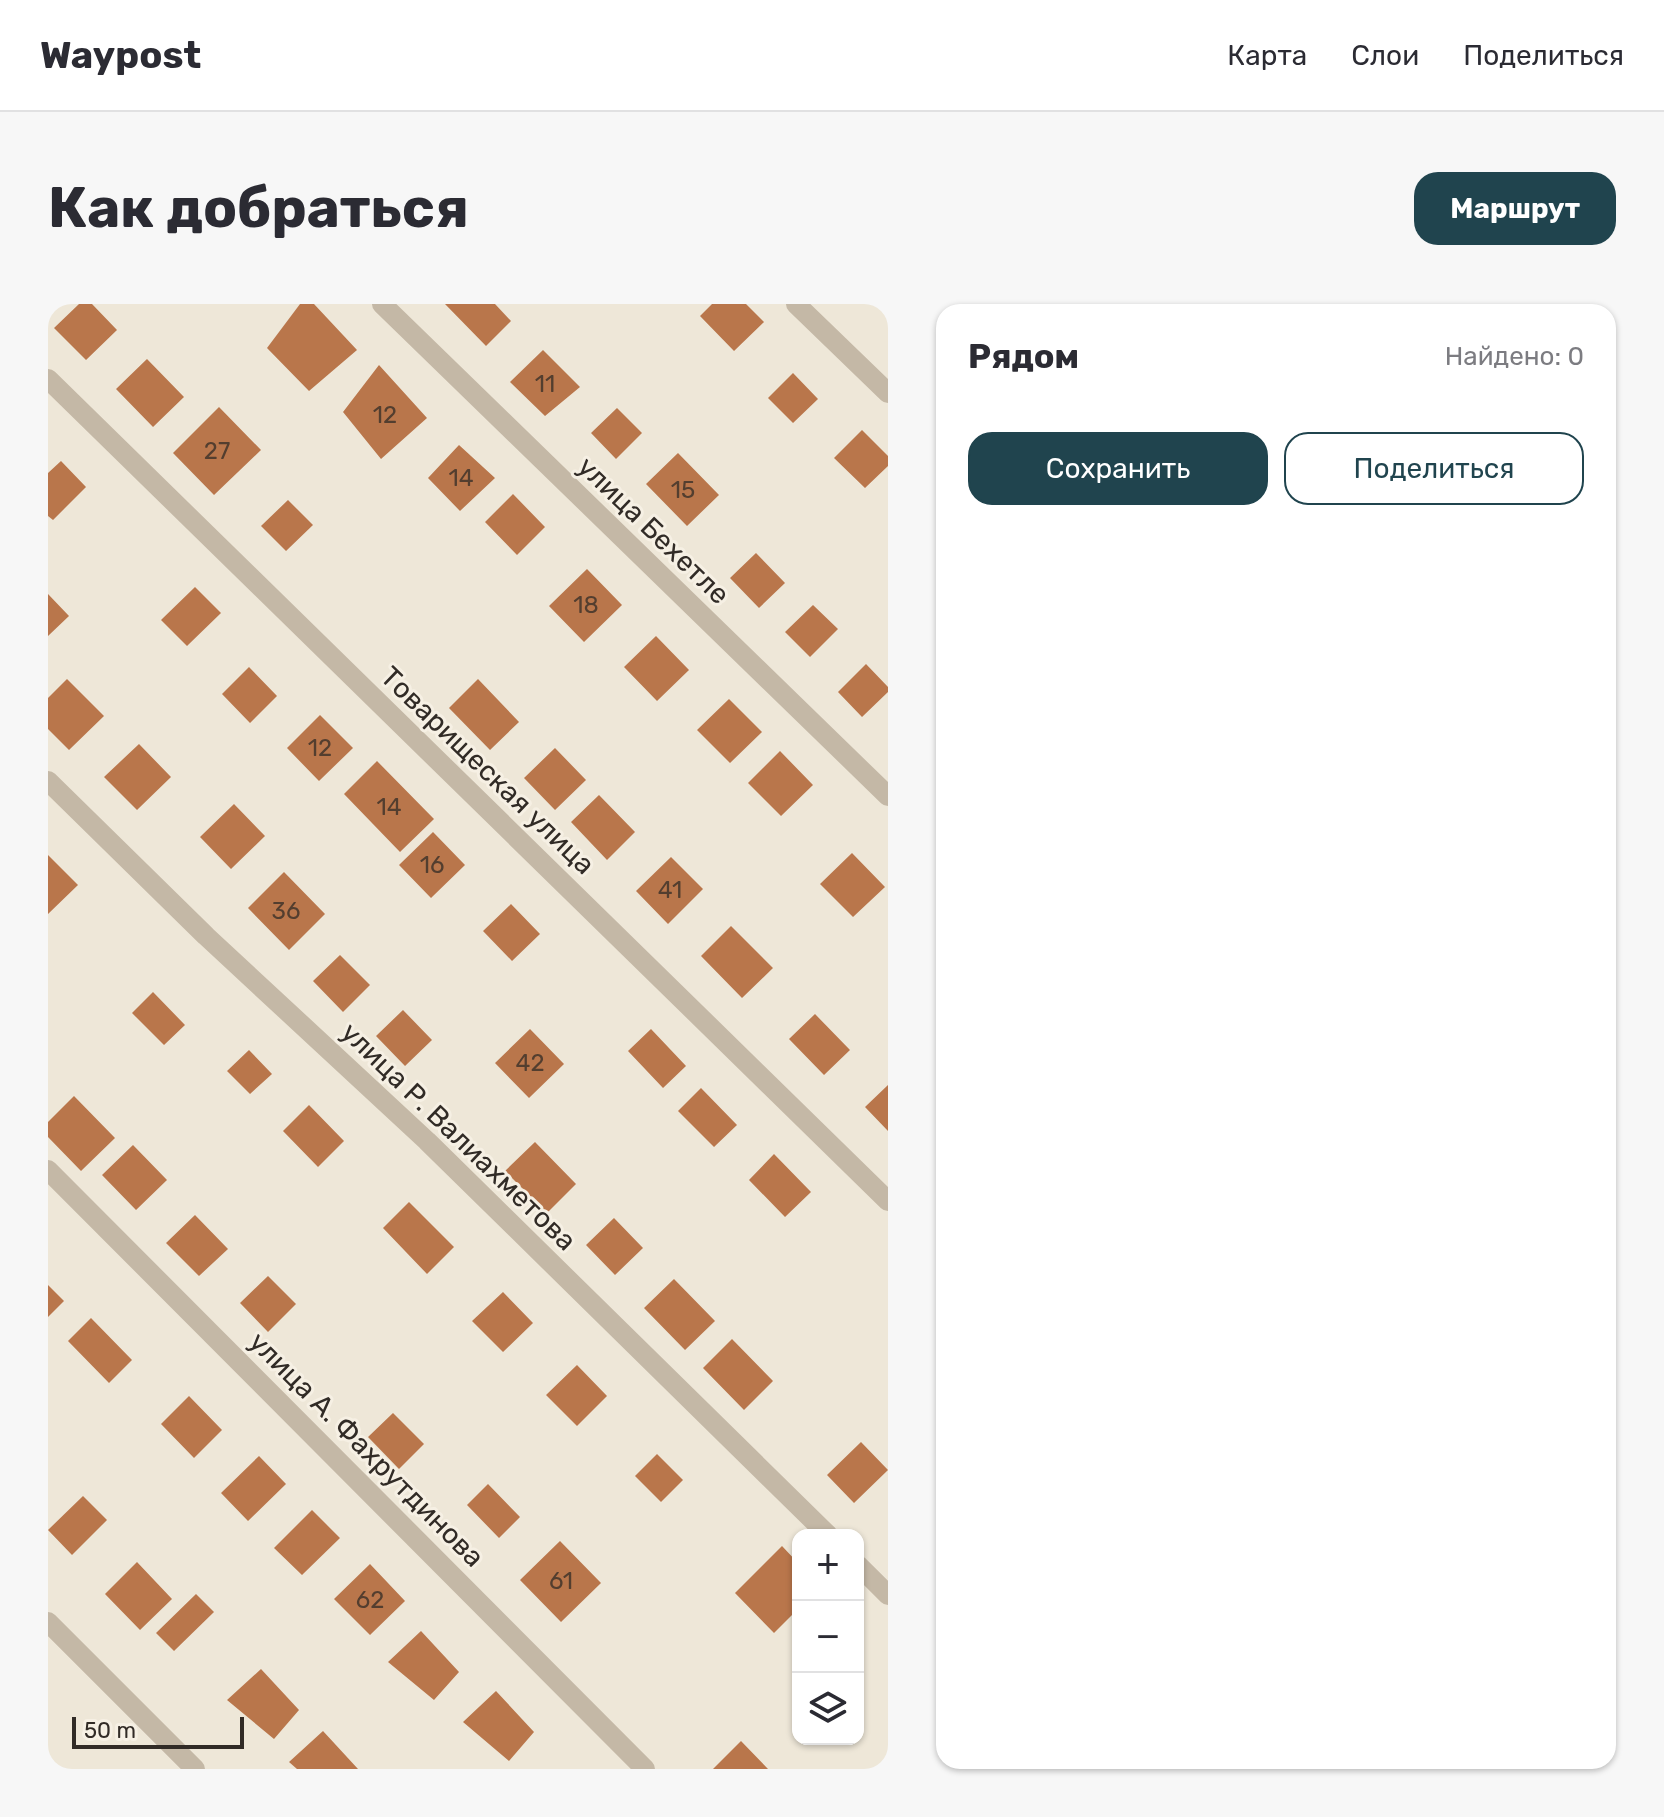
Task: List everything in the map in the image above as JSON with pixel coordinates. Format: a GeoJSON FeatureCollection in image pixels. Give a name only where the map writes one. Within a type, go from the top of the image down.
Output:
{"type":"FeatureCollection","features":[{"type":"Feature","properties":{"kind":"street","name":"улица Бехетле"},"geometry":{"type":"LineString","coordinates":[[382,304],[888,796]]}},
{"type":"Feature","properties":{"kind":"street"},"geometry":{"type":"LineString","coordinates":[[796,304],[888,393]]}},
{"type":"Feature","properties":{"kind":"street","name":"Товарищеская улица"},"geometry":{"type":"LineString","coordinates":[[48,379],[888,1201]]}},
{"type":"Feature","properties":{"kind":"street","name":"улица Р. Валиахметова"},"geometry":{"type":"LineString","coordinates":[[48,781],[206,936],[427,1141],[822,1529]]}},
{"type":"Feature","properties":{"kind":"street","name":"улица А. Фахрутдинова"},"geometry":{"type":"LineString","coordinates":[[48,1170],[645,1769]]}},
{"type":"Feature","properties":{"kind":"street"},"geometry":{"type":"LineString","coordinates":[[864,1571],[888,1595]]}},
{"type":"Feature","properties":{"kind":"street"},"geometry":{"type":"LineString","coordinates":[[48,1622],[195,1769]]}},
{"type":"Feature","properties":{"kind":"building"},"geometry":{"type":"Polygon","coordinates":[[[79,304],[92,304],[117,330],[86,360],[54,328],[79,304]]]}},
{"type":"Feature","properties":{"kind":"building"},"geometry":{"type":"Polygon","coordinates":[[[300,304],[314,304],[357,350],[309,391],[267,348],[300,304]]]}},
{"type":"Feature","properties":{"kind":"building"},"geometry":{"type":"Polygon","coordinates":[[[445,304],[495,304],[511,321],[486,346],[445,304]]]}},
{"type":"Feature","properties":{"kind":"building"},"geometry":{"type":"Polygon","coordinates":[[[712,304],[746,304],[764,322],[734,351],[700,316],[712,304]]]}},
{"type":"Feature","properties":{"kind":"building"},"geometry":{"type":"Polygon","coordinates":[[[543,350],[580,387],[545,416],[510,382],[543,350]]]}},
{"type":"Feature","properties":{"kind":"building"},"geometry":{"type":"Polygon","coordinates":[[[147,359],[184,397],[153,427],[116,389],[147,359]]]}},
{"type":"Feature","properties":{"kind":"building"},"geometry":{"type":"Polygon","coordinates":[[[379,365],[427,418],[381,459],[343,412],[379,365]]]}},
{"type":"Feature","properties":{"kind":"building"},"geometry":{"type":"Polygon","coordinates":[[[793,373],[818,399],[793,423],[768,398],[793,373]]]}},
{"type":"Feature","properties":{"kind":"building"},"geometry":{"type":"Polygon","coordinates":[[[219,407],[261,450],[214,495],[173,453],[219,407]]]}},
{"type":"Feature","properties":{"kind":"building"},"geometry":{"type":"Polygon","coordinates":[[[617,408],[642,433],[616,459],[591,433],[617,408]]]}},
{"type":"Feature","properties":{"kind":"building"},"geometry":{"type":"Polygon","coordinates":[[[862,430],[888,456],[888,466],[865,488],[834,458],[862,430]]]}},
{"type":"Feature","properties":{"kind":"building"},"geometry":{"type":"Polygon","coordinates":[[[459,445],[495,478],[460,511],[428,478],[459,445]]]}},
{"type":"Feature","properties":{"kind":"building"},"geometry":{"type":"Polygon","coordinates":[[[678,453],[719,495],[687,526],[646,484],[678,453]]]}},
{"type":"Feature","properties":{"kind":"building"},"geometry":{"type":"Polygon","coordinates":[[[61,461],[86,487],[53,520],[48,516],[48,473],[61,461]]]}},
{"type":"Feature","properties":{"kind":"building"},"geometry":{"type":"Polygon","coordinates":[[[513,494],[545,527],[517,555],[485,522],[513,494]]]}},
{"type":"Feature","properties":{"kind":"building"},"geometry":{"type":"Polygon","coordinates":[[[288,500],[313,525],[286,551],[261,526],[288,500]]]}},
{"type":"Feature","properties":{"kind":"building"},"geometry":{"type":"Polygon","coordinates":[[[756,553],[785,583],[759,608],[730,578],[756,553]]]}},
{"type":"Feature","properties":{"kind":"building"},"geometry":{"type":"Polygon","coordinates":[[[587,569],[622,605],[584,642],[549,606],[587,569]]]}},
{"type":"Feature","properties":{"kind":"building"},"geometry":{"type":"Polygon","coordinates":[[[195,587],[221,613],[187,646],[161,620],[195,587]]]}},
{"type":"Feature","properties":{"kind":"building"},"geometry":{"type":"Polygon","coordinates":[[[48,594],[69,616],[48,636],[48,594]]]}},
{"type":"Feature","properties":{"kind":"building"},"geometry":{"type":"Polygon","coordinates":[[[813,605],[838,629],[810,657],[785,632],[813,605]]]}},
{"type":"Feature","properties":{"kind":"building"},"geometry":{"type":"Polygon","coordinates":[[[656,636],[689,670],[657,701],[624,667],[656,636]]]}},
{"type":"Feature","properties":{"kind":"building"},"geometry":{"type":"Polygon","coordinates":[[[866,664],[888,687],[888,692],[862,717],[838,692],[866,664]]]}},
{"type":"Feature","properties":{"kind":"building"},"geometry":{"type":"Polygon","coordinates":[[[249,667],[277,696],[250,723],[222,694],[249,667]]]}},
{"type":"Feature","properties":{"kind":"building"},"geometry":{"type":"Polygon","coordinates":[[[67,679],[104,716],[69,750],[48,729],[48,698],[67,679]]]}},
{"type":"Feature","properties":{"kind":"building"},"geometry":{"type":"Polygon","coordinates":[[[478,679],[519,722],[490,750],[449,708],[478,679]]]}},
{"type":"Feature","properties":{"kind":"building"},"geometry":{"type":"Polygon","coordinates":[[[729,699],[762,732],[730,763],[697,730],[729,699]]]}},
{"type":"Feature","properties":{"kind":"building"},"geometry":{"type":"Polygon","coordinates":[[[320,715],[353,748],[319,781],[287,748],[320,715]]]}},
{"type":"Feature","properties":{"kind":"building"},"geometry":{"type":"Polygon","coordinates":[[[139,744],[171,777],[137,810],[104,777],[139,744]]]}},
{"type":"Feature","properties":{"kind":"building"},"geometry":{"type":"Polygon","coordinates":[[[555,748],[586,780],[555,810],[524,778],[555,748]]]}},
{"type":"Feature","properties":{"kind":"building"},"geometry":{"type":"Polygon","coordinates":[[[780,751],[813,785],[781,816],[748,783],[780,751]]]}},
{"type":"Feature","properties":{"kind":"building"},"geometry":{"type":"Polygon","coordinates":[[[377,761],[434,819],[400,852],[344,794],[377,761]]]}},
{"type":"Feature","properties":{"kind":"building"},"geometry":{"type":"Polygon","coordinates":[[[599,795],[635,832],[607,860],[571,822],[599,795]]]}},
{"type":"Feature","properties":{"kind":"building"},"geometry":{"type":"Polygon","coordinates":[[[234,804],[265,836],[231,869],[200,837],[234,804]]]}},
{"type":"Feature","properties":{"kind":"building"},"geometry":{"type":"Polygon","coordinates":[[[433,832],[465,865],[431,898],[399,865],[433,832]]]}},
{"type":"Feature","properties":{"kind":"building"},"geometry":{"type":"Polygon","coordinates":[[[852,853],[885,887],[853,917],[820,884],[852,853]]]}},
{"type":"Feature","properties":{"kind":"building"},"geometry":{"type":"Polygon","coordinates":[[[48,855],[78,885],[48,914],[48,855]]]}},
{"type":"Feature","properties":{"kind":"building"},"geometry":{"type":"Polygon","coordinates":[[[671,857],[703,889],[668,924],[636,891],[671,857]]]}},
{"type":"Feature","properties":{"kind":"building"},"geometry":{"type":"Polygon","coordinates":[[[284,872],[325,914],[289,950],[248,908],[284,872]]]}},
{"type":"Feature","properties":{"kind":"building"},"geometry":{"type":"Polygon","coordinates":[[[511,904],[540,934],[512,961],[483,931],[511,904]]]}},
{"type":"Feature","properties":{"kind":"building"},"geometry":{"type":"Polygon","coordinates":[[[731,926],[773,968],[742,998],[701,956],[731,926]]]}},
{"type":"Feature","properties":{"kind":"building"},"geometry":{"type":"Polygon","coordinates":[[[340,955],[370,985],[343,1012],[313,981],[340,955]]]}},
{"type":"Feature","properties":{"kind":"building"},"geometry":{"type":"Polygon","coordinates":[[[153,992],[185,1025],[164,1045],[132,1013],[153,992]]]}},
{"type":"Feature","properties":{"kind":"building"},"geometry":{"type":"Polygon","coordinates":[[[403,1010],[432,1040],[405,1066],[376,1036],[403,1010]]]}},
{"type":"Feature","properties":{"kind":"building"},"geometry":{"type":"Polygon","coordinates":[[[815,1014],[850,1050],[824,1075],[789,1039],[815,1014]]]}},
{"type":"Feature","properties":{"kind":"building"},"geometry":{"type":"Polygon","coordinates":[[[530,1029],[564,1064],[529,1098],[495,1063],[530,1029]]]}},
{"type":"Feature","properties":{"kind":"building"},"geometry":{"type":"Polygon","coordinates":[[[651,1029],[686,1066],[663,1088],[628,1051],[651,1029]]]}},
{"type":"Feature","properties":{"kind":"building"},"geometry":{"type":"Polygon","coordinates":[[[249,1050],[272,1074],[250,1094],[227,1071],[249,1050]]]}},
{"type":"Feature","properties":{"kind":"building"},"geometry":{"type":"Polygon","coordinates":[[[888,1085],[888,1131],[865,1107],[888,1085]]]}},
{"type":"Feature","properties":{"kind":"building"},"geometry":{"type":"Polygon","coordinates":[[[701,1088],[737,1125],[714,1147],[678,1111],[701,1088]]]}},
{"type":"Feature","properties":{"kind":"building"},"geometry":{"type":"Polygon","coordinates":[[[74,1096],[115,1138],[81,1171],[48,1137],[48,1122],[74,1096]]]}},
{"type":"Feature","properties":{"kind":"building"},"geometry":{"type":"Polygon","coordinates":[[[309,1105],[344,1141],[318,1167],[283,1131],[309,1105]]]}},
{"type":"Feature","properties":{"kind":"building"},"geometry":{"type":"Polygon","coordinates":[[[535,1142],[576,1184],[547,1213],[505,1171],[535,1142]]]}},
{"type":"Feature","properties":{"kind":"building"},"geometry":{"type":"Polygon","coordinates":[[[133,1145],[167,1180],[136,1210],[102,1175],[133,1145]]]}},
{"type":"Feature","properties":{"kind":"building"},"geometry":{"type":"Polygon","coordinates":[[[774,1154],[811,1192],[785,1217],[749,1180],[774,1154]]]}},
{"type":"Feature","properties":{"kind":"building"},"geometry":{"type":"Polygon","coordinates":[[[409,1202],[454,1247],[427,1274],[383,1228],[409,1202]]]}},
{"type":"Feature","properties":{"kind":"building"},"geometry":{"type":"Polygon","coordinates":[[[195,1215],[228,1249],[199,1276],[166,1243],[195,1215]]]}},
{"type":"Feature","properties":{"kind":"building"},"geometry":{"type":"Polygon","coordinates":[[[614,1218],[643,1248],[615,1275],[586,1245],[614,1218]]]}},
{"type":"Feature","properties":{"kind":"building"},"geometry":{"type":"Polygon","coordinates":[[[268,1276],[296,1304],[268,1332],[240,1303],[268,1276]]]}},
{"type":"Feature","properties":{"kind":"building"},"geometry":{"type":"Polygon","coordinates":[[[674,1279],[715,1321],[685,1350],[644,1308],[674,1279]]]}},
{"type":"Feature","properties":{"kind":"building"},"geometry":{"type":"Polygon","coordinates":[[[48,1285],[64,1301],[48,1317],[48,1285]]]}},
{"type":"Feature","properties":{"kind":"building"},"geometry":{"type":"Polygon","coordinates":[[[503,1292],[533,1323],[503,1352],[472,1321],[503,1292]]]}},
{"type":"Feature","properties":{"kind":"building"},"geometry":{"type":"Polygon","coordinates":[[[91,1318],[132,1360],[109,1383],[68,1341],[91,1318]]]}},
{"type":"Feature","properties":{"kind":"building"},"geometry":{"type":"Polygon","coordinates":[[[732,1339],[773,1381],[744,1410],[703,1368],[732,1339]]]}},
{"type":"Feature","properties":{"kind":"building"},"geometry":{"type":"Polygon","coordinates":[[[577,1365],[607,1396],[577,1426],[546,1395],[577,1365]]]}},
{"type":"Feature","properties":{"kind":"building"},"geometry":{"type":"Polygon","coordinates":[[[189,1396],[222,1430],[194,1458],[161,1424],[189,1396]]]}},
{"type":"Feature","properties":{"kind":"building"},"geometry":{"type":"Polygon","coordinates":[[[393,1413],[424,1444],[399,1469],[368,1437],[393,1413]]]}},
{"type":"Feature","properties":{"kind":"building"},"geometry":{"type":"Polygon","coordinates":[[[861,1442],[888,1470],[854,1503],[827,1475],[861,1442]]]}},
{"type":"Feature","properties":{"kind":"building"},"geometry":{"type":"Polygon","coordinates":[[[657,1454],[683,1480],[661,1502],[635,1476],[657,1454]]]}},
{"type":"Feature","properties":{"kind":"building"},"geometry":{"type":"Polygon","coordinates":[[[259,1456],[286,1484],[248,1521],[221,1493],[259,1456]]]}},
{"type":"Feature","properties":{"kind":"building"},"geometry":{"type":"Polygon","coordinates":[[[488,1484],[520,1517],[499,1538],[467,1505],[488,1484]]]}},
{"type":"Feature","properties":{"kind":"building"},"geometry":{"type":"Polygon","coordinates":[[[83,1496],[107,1520],[72,1555],[48,1530],[83,1496]]]}},
{"type":"Feature","properties":{"kind":"building"},"geometry":{"type":"Polygon","coordinates":[[[312,1510],[340,1538],[302,1575],[274,1548],[312,1510]]]}},
{"type":"Feature","properties":{"kind":"building"},"geometry":{"type":"Polygon","coordinates":[[[560,1541],[601,1583],[561,1622],[520,1580],[560,1541]]]}},
{"type":"Feature","properties":{"kind":"building"},"geometry":{"type":"Polygon","coordinates":[[[782,1546],[792,1557],[792,1615],[774,1633],[735,1593],[782,1546]]]}},
{"type":"Feature","properties":{"kind":"building"},"geometry":{"type":"Polygon","coordinates":[[[137,1562],[172,1599],[140,1630],[105,1594],[137,1562]]]}},
{"type":"Feature","properties":{"kind":"building"},"geometry":{"type":"Polygon","coordinates":[[[370,1564],[405,1601],[370,1635],[334,1599],[370,1564]]]}},
{"type":"Feature","properties":{"kind":"building"},"geometry":{"type":"Polygon","coordinates":[[[196,1594],[214,1612],[174,1651],[156,1633],[196,1594]]]}},
{"type":"Feature","properties":{"kind":"building"},"geometry":{"type":"Polygon","coordinates":[[[421,1631],[459,1672],[434,1700],[388,1662],[421,1631]]]}},
{"type":"Feature","properties":{"kind":"building"},"geometry":{"type":"Polygon","coordinates":[[[261,1669],[299,1710],[274,1739],[227,1700],[261,1669]]]}},
{"type":"Feature","properties":{"kind":"building"},"geometry":{"type":"Polygon","coordinates":[[[496,1691],[534,1732],[509,1761],[463,1722],[496,1691]]]}},
{"type":"Feature","properties":{"kind":"building"},"geometry":{"type":"Polygon","coordinates":[[[323,1731],[358,1769],[297,1769],[289,1762],[323,1731]]]}},
{"type":"Feature","properties":{"kind":"building"},"geometry":{"type":"Polygon","coordinates":[[[741,1741],[768,1769],[713,1769],[741,1741]]]}}]}
